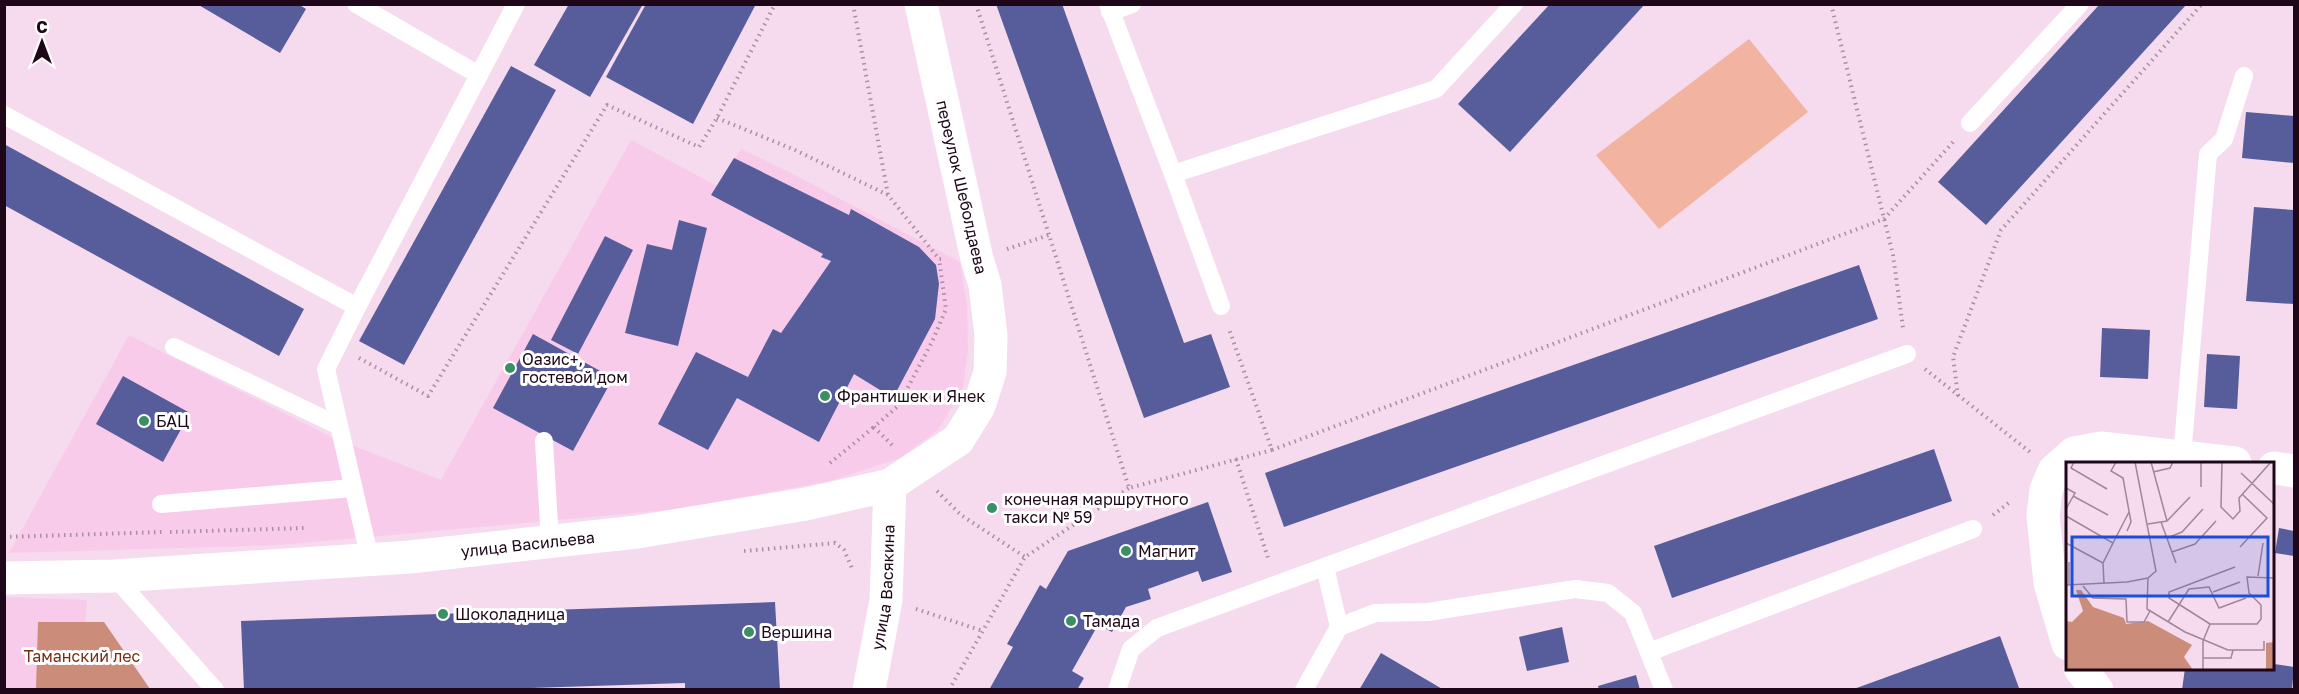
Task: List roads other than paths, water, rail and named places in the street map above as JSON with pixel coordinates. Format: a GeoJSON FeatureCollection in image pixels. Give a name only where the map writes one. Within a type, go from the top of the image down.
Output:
{"type":"FeatureCollection","features":[{"type":"Feature","properties":{"kind":"street","name":"переулок Шеболдаева"},"geometry":{"type":"LineString","coordinates":[[921,4],[977,259],[985,285],[991,335],[990,372]]}},
{"type":"Feature","properties":{"kind":"street","name":"улица Васильева"},"geometry":{"type":"LineString","coordinates":[[4,578],[114,576],[370,559],[637,532],[783,508],[890,485],[958,440],[979,406],[990,372]]}},
{"type":"Feature","properties":{"kind":"street"},"geometry":{"type":"LineString","coordinates":[[2066,637],[2050,583],[2043,516],[2046,490],[2054,471],[2074,453],[2101,448],[2227,462]]}},
{"type":"Feature","properties":{"kind":"street"},"geometry":{"type":"LineString","coordinates":[[2275,468],[2295,471]]}},
{"type":"Feature","properties":{"kind":"street","name":"улица Васякина"},"geometry":{"type":"LineString","coordinates":[[869,690],[886,600],[890,485]]}},
{"type":"Feature","properties":{"kind":"street"},"geometry":{"type":"LineString","coordinates":[[2081,670],[2097,690]]}},
{"type":"Feature","properties":{"kind":"lane"},"geometry":{"type":"LineString","coordinates":[[356,4],[479,75]]}},
{"type":"Feature","properties":{"kind":"lane"},"geometry":{"type":"LineString","coordinates":[[370,559],[326,369],[516,4]]}},
{"type":"Feature","properties":{"kind":"lane"},"geometry":{"type":"LineString","coordinates":[[1132,4],[1109,8],[1221,306]]}},
{"type":"Feature","properties":{"kind":"lane"},"geometry":{"type":"LineString","coordinates":[[1173,174],[1436,89],[1514,4]]}},
{"type":"Feature","properties":{"kind":"lane"},"geometry":{"type":"LineString","coordinates":[[1970,123],[2080,4]]}},
{"type":"Feature","properties":{"kind":"lane"},"geometry":{"type":"LineString","coordinates":[[2182,456],[2208,154],[2224,139],[2244,76]]}},
{"type":"Feature","properties":{"kind":"lane"},"geometry":{"type":"LineString","coordinates":[[4,115],[357,307]]}},
{"type":"Feature","properties":{"kind":"lane"},"geometry":{"type":"LineString","coordinates":[[174,347],[339,426]]}},
{"type":"Feature","properties":{"kind":"lane"},"geometry":{"type":"LineString","coordinates":[[1117,690],[1131,649],[1157,628],[1907,354]]}},
{"type":"Feature","properties":{"kind":"lane"},"geometry":{"type":"LineString","coordinates":[[544,441],[550,541]]}},
{"type":"Feature","properties":{"kind":"lane"},"geometry":{"type":"LineString","coordinates":[[161,504],[353,489]]}},
{"type":"Feature","properties":{"kind":"lane"},"geometry":{"type":"LineString","coordinates":[[1649,652],[1973,529]]}},
{"type":"Feature","properties":{"kind":"lane"},"geometry":{"type":"LineString","coordinates":[[1325,567],[1339,627]]}},
{"type":"Feature","properties":{"kind":"lane"},"geometry":{"type":"LineString","coordinates":[[114,576],[215,690]]}},
{"type":"Feature","properties":{"kind":"lane"},"geometry":{"type":"LineString","coordinates":[[1304,690],[1339,627],[1374,613],[1428,612],[1575,589],[1608,592],[1633,613],[1664,690]]}},
{"type":"Feature","properties":{"kind":"place","name":"Оазис+, гостевой дом"},"geometry":{"type":"Point","coordinates":[510,368]}},
{"type":"Feature","properties":{"kind":"place","name":"Франтишек и Янек"},"geometry":{"type":"Point","coordinates":[825,396]}},
{"type":"Feature","properties":{"kind":"place","name":"БАЦ"},"geometry":{"type":"Point","coordinates":[144,421]}},
{"type":"Feature","properties":{"kind":"place","name":"конечная маршрутного такси № 59"},"geometry":{"type":"Point","coordinates":[992,508]}},
{"type":"Feature","properties":{"kind":"place","name":"Магнит"},"geometry":{"type":"Point","coordinates":[1126,551]}},
{"type":"Feature","properties":{"kind":"place","name":"Шоколадница"},"geometry":{"type":"Point","coordinates":[443,614]}},
{"type":"Feature","properties":{"kind":"place","name":"Тамада"},"geometry":{"type":"Point","coordinates":[1071,621]}},
{"type":"Feature","properties":{"kind":"place","name":"Вершина"},"geometry":{"type":"Point","coordinates":[749,632]}},
{"type":"Feature","properties":{"kind":"park label","name":"Таманский лес"},"geometry":{"type":"Point","coordinates":[82,656]}}]}
